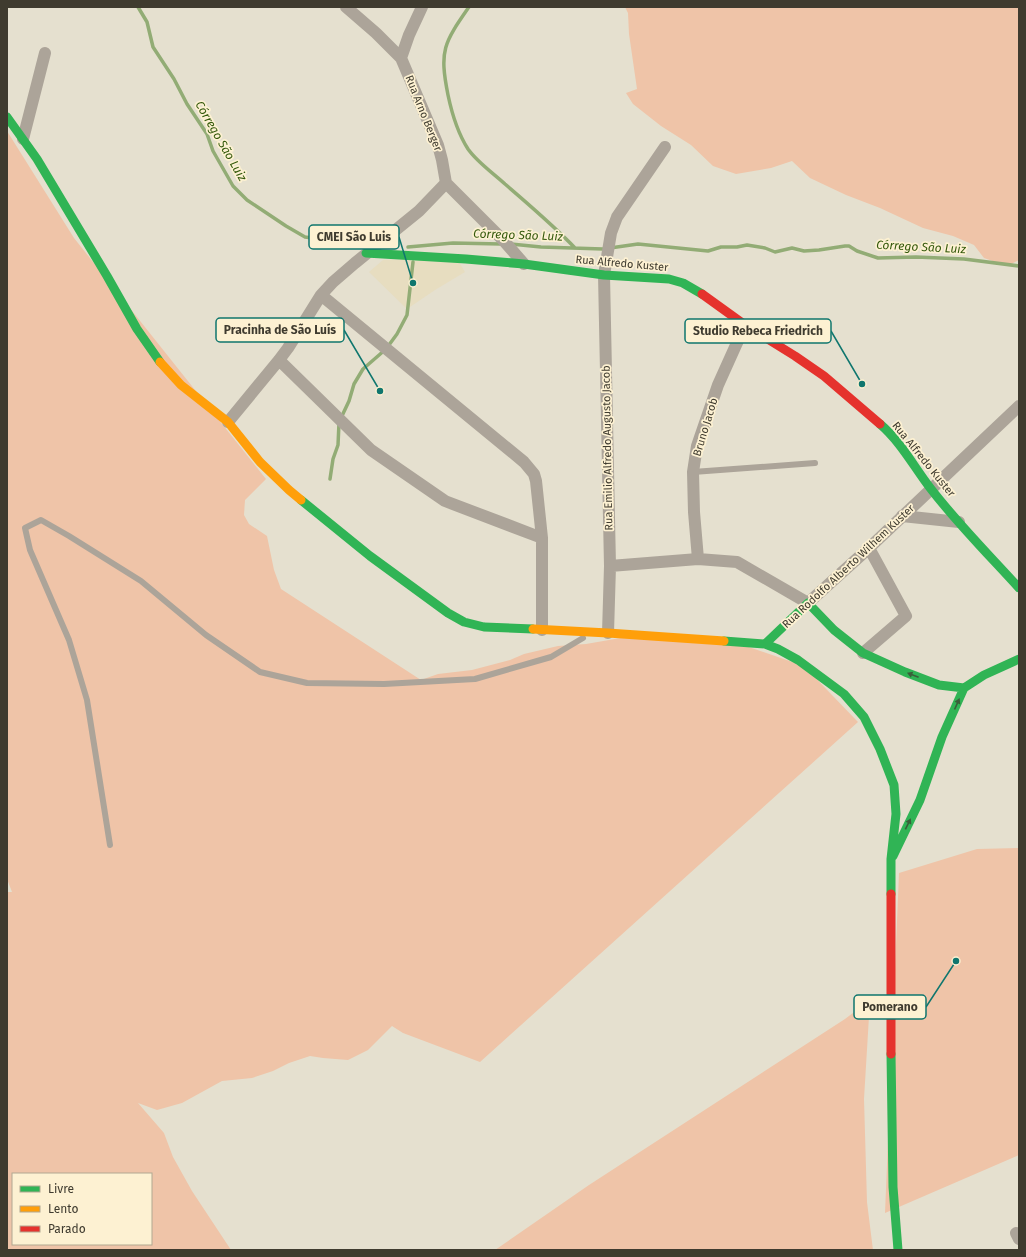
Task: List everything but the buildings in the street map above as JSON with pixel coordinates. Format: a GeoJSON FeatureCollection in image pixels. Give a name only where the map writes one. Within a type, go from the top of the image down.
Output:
{"type":"FeatureCollection","features":[{"type":"Feature","properties":{"kind":"main road"},"geometry":{"type":"LineString","coordinates":[[7,117],[37,159],[108,276],[137,329],[157,358],[181,385],[228,422],[260,462],[289,490],[370,556],[448,613],[464,622],[484,627],[593,632],[765,644],[798,660],[844,694],[864,717],[880,749],[894,784],[896,814],[891,859],[891,1021],[893,1187],[898,1250]]}},
{"type":"Feature","properties":{"kind":"main road","name":"Rua Alfredo Kuster"},"geometry":{"type":"LineString","coordinates":[[366,254],[466,259],[524,264],[604,275],[670,279],[682,283],[707,297],[745,325],[824,376],[883,427],[931,489],[1019,588]]}},
{"type":"Feature","properties":{"kind":"main road"},"geometry":{"type":"LineString","coordinates":[[808,603],[834,630],[863,653],[905,672],[939,685],[964,688]]}},
{"type":"Feature","properties":{"kind":"main road","name":"Rua Rodolfo Alberto Wilhem Kuster"},"geometry":{"type":"LineString","coordinates":[[765,644],[808,603]]}},
{"type":"Feature","properties":{"kind":"main road"},"geometry":{"type":"LineString","coordinates":[[891,859],[920,800],[942,737],[964,688],[984,675],[1019,659]]}},
{"type":"Feature","properties":{"kind":"street","name":"Rua Arno Berger"},"geometry":{"type":"LineString","coordinates":[[346,7],[376,33],[401,58],[438,145],[446,183]]}},
{"type":"Feature","properties":{"kind":"street"},"geometry":{"type":"LineString","coordinates":[[401,58],[409,35],[422,7]]}},
{"type":"Feature","properties":{"kind":"street"},"geometry":{"type":"LineString","coordinates":[[23,139],[45,53]]}},
{"type":"Feature","properties":{"kind":"street","name":"Rua Emilio Alfredo Augusto Jacob"},"geometry":{"type":"LineString","coordinates":[[608,633],[610,566],[604,275],[611,233],[614,224],[621,210],[665,147]]}},
{"type":"Feature","properties":{"kind":"street"},"geometry":{"type":"LineString","coordinates":[[228,422],[288,348],[321,295],[345,271],[419,211],[446,183],[524,264]]}},
{"type":"Feature","properties":{"kind":"street"},"geometry":{"type":"LineString","coordinates":[[321,295],[517,457],[534,474],[542,538],[542,630]]}},
{"type":"Feature","properties":{"kind":"street","name":"Bruno Jacob"},"geometry":{"type":"LineString","coordinates":[[698,559],[694,512],[693,472],[697,446],[718,385],[745,325]]}},
{"type":"Feature","properties":{"kind":"street"},"geometry":{"type":"LineString","coordinates":[[279,360],[372,450],[445,501],[542,538]]}},
{"type":"Feature","properties":{"kind":"street","name":"Rua Rodolfo Alberto Wilhem Kuster"},"geometry":{"type":"LineString","coordinates":[[808,603],[869,548],[1019,406]]}},
{"type":"Feature","properties":{"kind":"street"},"geometry":{"type":"LineString","coordinates":[[902,516],[959,522]]}},
{"type":"Feature","properties":{"kind":"street"},"geometry":{"type":"LineString","coordinates":[[863,653],[906,616],[869,548]]}},
{"type":"Feature","properties":{"kind":"street"},"geometry":{"type":"LineString","coordinates":[[610,566],[698,559],[737,562],[808,603]]}},
{"type":"Feature","properties":{"kind":"lane"},"geometry":{"type":"LineString","coordinates":[[693,472],[815,463]]}},
{"type":"Feature","properties":{"kind":"lane"},"geometry":{"type":"LineString","coordinates":[[110,845],[87,700],[69,640],[30,550],[25,528],[41,520],[141,581],[206,635],[260,672],[307,683],[384,684],[475,679],[551,657],[593,632]]}},
{"type":"Feature","properties":{"kind":"shaded area"},"geometry":{"type":"Polygon","coordinates":[[[625,7],[1019,7],[1019,260],[1007,266],[984,258],[974,245],[953,236],[923,228],[880,208],[846,195],[810,178],[792,161],[771,168],[736,174],[713,166],[691,145],[661,126],[633,104],[626,93],[637,89],[629,34],[628,13],[625,7]]]}},
{"type":"Feature","properties":{"kind":"shaded area"},"geometry":{"type":"Polygon","coordinates":[[[7,131],[74,238],[266,479],[245,500],[244,515],[249,524],[267,536],[274,570],[281,589],[421,680],[438,674],[472,670],[510,660],[524,654],[558,646],[586,644],[632,636],[731,641],[804,666],[858,722],[480,1062],[403,1033],[392,1026],[368,1050],[348,1060],[310,1056],[252,1078],[222,1081],[182,1103],[157,1110],[138,1103],[164,1133],[173,1157],[192,1191],[231,1250],[7,1250],[7,892],[12,892],[7,879],[7,131]]]}},
{"type":"Feature","properties":{"kind":"shaded area"},"geometry":{"type":"Polygon","coordinates":[[[456,257],[465,272],[407,309],[369,272],[383,260],[456,257]]]}},
{"type":"Feature","properties":{"kind":"shaded area"},"geometry":{"type":"Polygon","coordinates":[[[1019,848],[1019,1155],[885,1213],[899,873],[977,849],[1019,848]]]}},
{"type":"Feature","properties":{"kind":"shaded area"},"geometry":{"type":"Polygon","coordinates":[[[870,1000],[864,1099],[867,1202],[873,1250],[495,1250],[589,1185],[845,1019],[870,1000]]]}},
{"type":"Feature","properties":{"kind":"waterway","name":"Córrego São Luiz"},"geometry":{"type":"LineString","coordinates":[[138,7],[147,22],[153,47],[207,134],[213,151],[233,186],[247,200],[305,237],[326,240],[376,241]]}},
{"type":"Feature","properties":{"kind":"waterway"},"geometry":{"type":"LineString","coordinates":[[469,7],[449,39],[444,57],[445,80],[448,95],[453,116],[461,136],[468,149],[485,167],[541,215],[575,248]]}},
{"type":"Feature","properties":{"kind":"waterway","name":"Córrego São Luiz"},"geometry":{"type":"LineString","coordinates":[[408,247],[453,243],[501,244]]}},
{"type":"Feature","properties":{"kind":"waterway","name":"Córrego São Luiz"},"geometry":{"type":"LineString","coordinates":[[511,244],[541,247],[603,249],[638,244],[708,251],[721,247],[737,247],[747,245],[765,248],[775,252],[792,248],[804,251],[849,246],[857,251],[878,258],[916,257],[964,259],[1019,266]]}},
{"type":"Feature","properties":{"kind":"waterway"},"geometry":{"type":"LineString","coordinates":[[341,418],[349,401],[354,384],[363,369],[386,349],[397,334],[407,315],[413,262]]}},
{"type":"Feature","properties":{"kind":"waterway"},"geometry":{"type":"LineString","coordinates":[[330,479],[333,459],[338,445],[339,423]]}},
{"type":"Feature","properties":{"kind":"traffic: fast"},"geometry":{"type":"LineString","coordinates":[[7,117],[37,159],[137,329],[160,362]]}},
{"type":"Feature","properties":{"kind":"traffic: fast"},"geometry":{"type":"LineString","coordinates":[[366,253],[466,259],[524,264],[604,275],[669,279],[683,283],[702,294]]}},
{"type":"Feature","properties":{"kind":"traffic: fast"},"geometry":{"type":"LineString","coordinates":[[880,424],[901,447],[952,515],[1019,588]]}},
{"type":"Feature","properties":{"kind":"traffic: fast"},"geometry":{"type":"LineString","coordinates":[[301,500],[370,556],[448,613],[464,622],[484,627],[533,629]]}},
{"type":"Feature","properties":{"kind":"traffic: fast"},"geometry":{"type":"LineString","coordinates":[[765,644],[808,603],[834,630],[863,653],[905,672],[939,685],[964,688]]}},
{"type":"Feature","properties":{"kind":"traffic: fast"},"geometry":{"type":"LineString","coordinates":[[724,641],[765,644],[778,649],[798,660],[844,694],[864,717],[880,749],[894,785],[896,814],[891,859],[891,894]]}},
{"type":"Feature","properties":{"kind":"traffic: fast"},"geometry":{"type":"LineString","coordinates":[[893,856],[920,800],[942,737],[964,688],[984,675],[1019,659]]}},
{"type":"Feature","properties":{"kind":"traffic: fast"},"geometry":{"type":"LineString","coordinates":[[891,1054],[893,1187],[898,1250]]}},
{"type":"Feature","properties":{"kind":"traffic: slow"},"geometry":{"type":"LineString","coordinates":[[160,362],[181,385],[228,422],[260,462],[301,500]]}},
{"type":"Feature","properties":{"kind":"traffic: slow"},"geometry":{"type":"LineString","coordinates":[[533,629],[724,641]]}},
{"type":"Feature","properties":{"kind":"traffic: jam"},"geometry":{"type":"LineString","coordinates":[[702,294],[745,325],[824,376],[880,424]]}},
{"type":"Feature","properties":{"kind":"traffic: jam"},"geometry":{"type":"LineString","coordinates":[[891,894],[891,1054]]}},
{"type":"Feature","properties":{"kind":"place","name":"CMEI São Luis"},"geometry":{"type":"Point","coordinates":[413,283]}},
{"type":"Feature","properties":{"kind":"place","name":"Studio Rebeca Friedrich"},"geometry":{"type":"Point","coordinates":[862,384]}},
{"type":"Feature","properties":{"kind":"place","name":"Pracinha de São Luís"},"geometry":{"type":"Point","coordinates":[380,391]}},
{"type":"Feature","properties":{"kind":"place","name":"Pomerano"},"geometry":{"type":"Point","coordinates":[956,961]}}]}
